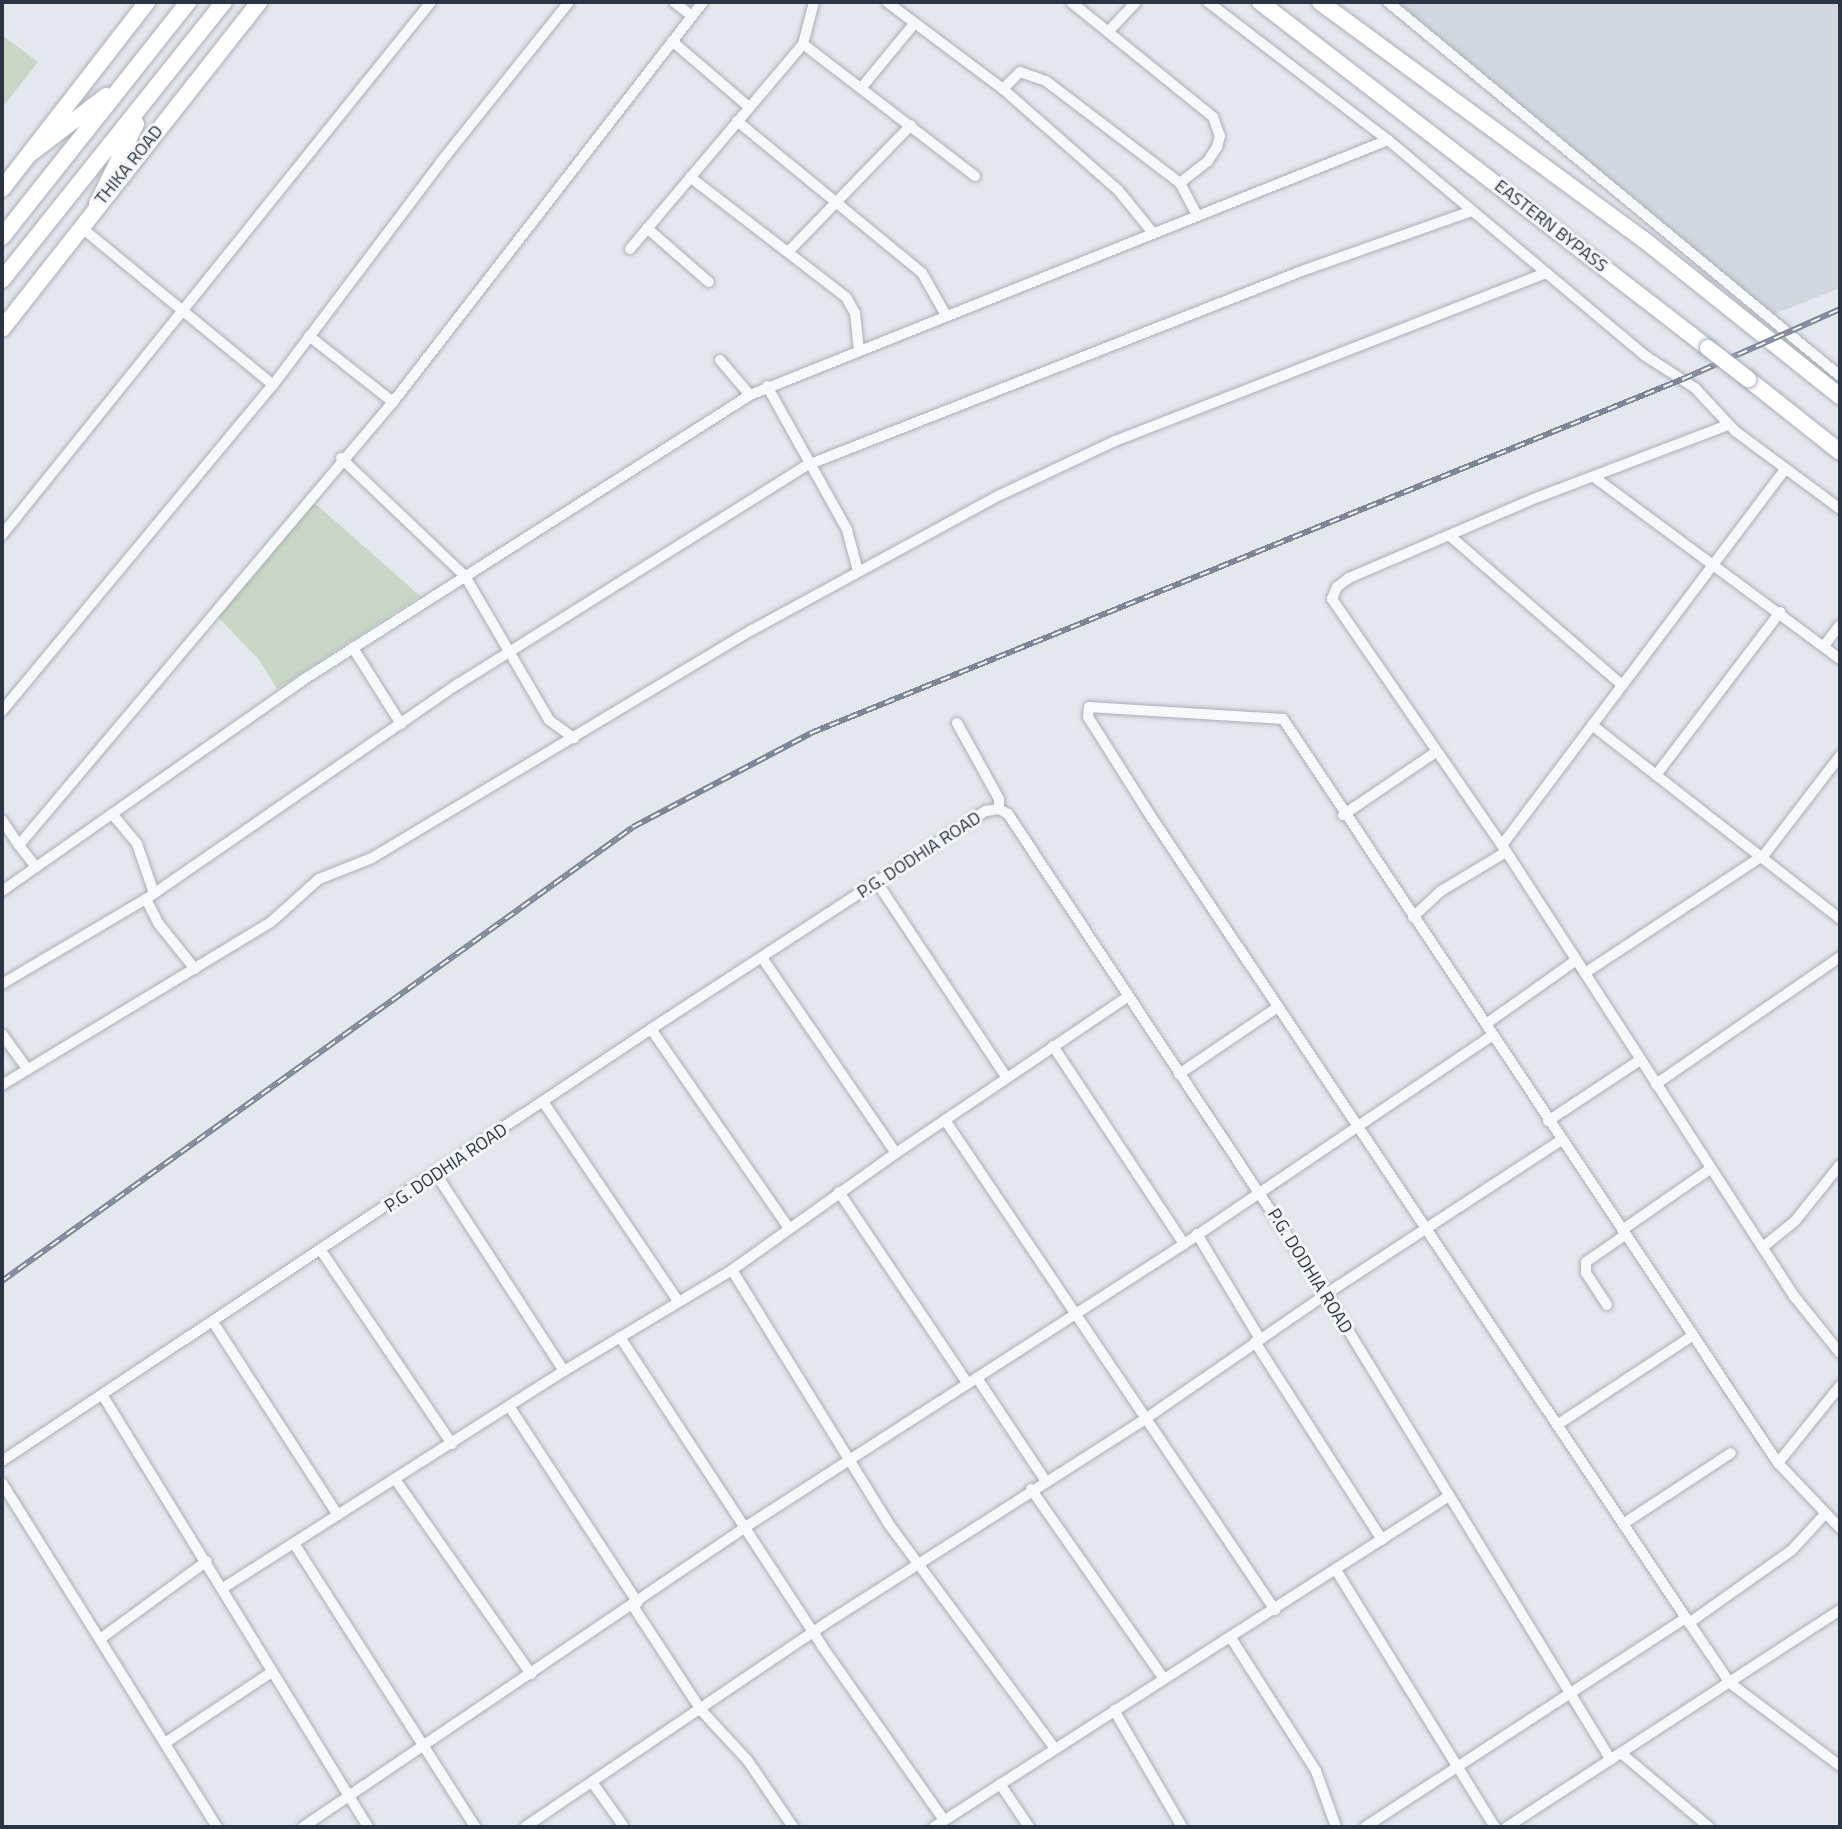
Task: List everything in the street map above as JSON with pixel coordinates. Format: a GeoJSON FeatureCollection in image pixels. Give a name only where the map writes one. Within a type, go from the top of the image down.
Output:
{"type":"FeatureCollection","features":[{"type":"Feature","properties":{"kind":"main road"},"geometry":{"type":"LineString","coordinates":[[2,189],[147,2]]}},
{"type":"Feature","properties":{"kind":"main road"},"geometry":{"type":"LineString","coordinates":[[2,237],[188,2]]}},
{"type":"Feature","properties":{"kind":"main road","name":"THIKA ROAD"},"geometry":{"type":"LineString","coordinates":[[2,280],[224,2]]}},
{"type":"Feature","properties":{"kind":"main road","name":"THIKA ROAD"},"geometry":{"type":"LineString","coordinates":[[2,329],[82,228],[97,204],[259,2]]}},
{"type":"Feature","properties":{"kind":"main road","name":"EASTERN BYPASS"},"geometry":{"type":"LineString","coordinates":[[1260,2],[1840,452]]}},
{"type":"Feature","properties":{"kind":"main road"},"geometry":{"type":"LineString","coordinates":[[1321,2],[1643,239],[1840,396]]}},
{"type":"Feature","properties":{"kind":"main road"},"geometry":{"type":"LineString","coordinates":[[30,154],[126,81]]}},
{"type":"Feature","properties":{"kind":"main road"},"geometry":{"type":"LineString","coordinates":[[97,204],[148,100]]}},
{"type":"Feature","properties":{"kind":"street"},"geometry":{"type":"LineString","coordinates":[[2,535],[185,311],[431,2]]}},
{"type":"Feature","properties":{"kind":"street"},"geometry":{"type":"LineString","coordinates":[[2,711],[273,385],[569,2]]}},
{"type":"Feature","properties":{"kind":"street"},"geometry":{"type":"LineString","coordinates":[[674,2],[692,16]]}},
{"type":"Feature","properties":{"kind":"street"},"geometry":{"type":"LineString","coordinates":[[19,845],[341,458],[393,402],[703,2]]}},
{"type":"Feature","properties":{"kind":"street"},"geometry":{"type":"LineString","coordinates":[[630,249],[803,44],[814,2]]}},
{"type":"Feature","properties":{"kind":"street"},"geometry":{"type":"LineString","coordinates":[[887,2],[1003,89],[1118,190],[1153,233]]}},
{"type":"Feature","properties":{"kind":"street"},"geometry":{"type":"LineString","coordinates":[[1071,2],[1211,114],[1217,125],[1217,147],[1208,161],[1180,183]]}},
{"type":"Feature","properties":{"kind":"street"},"geometry":{"type":"LineString","coordinates":[[1108,32],[1136,2]]}},
{"type":"Feature","properties":{"kind":"street"},"geometry":{"type":"LineString","coordinates":[[1208,2],[1388,140],[1644,355],[1695,388],[1728,425],[1840,509]]}},
{"type":"Feature","properties":{"kind":"street"},"geometry":{"type":"LineString","coordinates":[[1388,2],[1840,376]]}},
{"type":"Feature","properties":{"kind":"street"},"geometry":{"type":"LineString","coordinates":[[862,87],[914,24]]}},
{"type":"Feature","properties":{"kind":"street"},"geometry":{"type":"LineString","coordinates":[[672,41],[749,107]]}},
{"type":"Feature","properties":{"kind":"street"},"geometry":{"type":"LineString","coordinates":[[803,44],[975,176]]}},
{"type":"Feature","properties":{"kind":"street"},"geometry":{"type":"LineString","coordinates":[[1003,89],[1020,72],[1040,77],[1180,183],[1197,215]]}},
{"type":"Feature","properties":{"kind":"street"},"geometry":{"type":"LineString","coordinates":[[737,121],[922,273],[946,315]]}},
{"type":"Feature","properties":{"kind":"street"},"geometry":{"type":"LineString","coordinates":[[789,251],[911,125]]}},
{"type":"Feature","properties":{"kind":"street"},"geometry":{"type":"LineString","coordinates":[[2,891],[113,815],[237,724],[750,395],[1388,140]]}},
{"type":"Feature","properties":{"kind":"street"},"geometry":{"type":"LineString","coordinates":[[690,177],[846,297],[855,313],[859,350]]}},
{"type":"Feature","properties":{"kind":"street"},"geometry":{"type":"LineString","coordinates":[[2,984],[150,896],[509,652],[809,464],[1307,269],[1472,211]]}},
{"type":"Feature","properties":{"kind":"street"},"geometry":{"type":"LineString","coordinates":[[82,228],[273,385]]}},
{"type":"Feature","properties":{"kind":"street"},"geometry":{"type":"LineString","coordinates":[[647,228],[709,282]]}},
{"type":"Feature","properties":{"kind":"street"},"geometry":{"type":"LineString","coordinates":[[2,1085],[271,922],[319,879],[372,858],[858,571],[998,496],[1115,441],[1546,273]]}},
{"type":"Feature","properties":{"kind":"street"},"geometry":{"type":"LineString","coordinates":[[309,336],[393,402]]}},
{"type":"Feature","properties":{"kind":"street"},"geometry":{"type":"LineString","coordinates":[[720,360],[750,395]]}},
{"type":"Feature","properties":{"kind":"street"},"geometry":{"type":"LineString","coordinates":[[767,386],[853,542],[858,571]]}},
{"type":"Feature","properties":{"kind":"street"},"geometry":{"type":"LineString","coordinates":[[1728,425],[1349,578],[1332,595],[1504,849],[1794,1296],[1840,1353]]}},
{"type":"Feature","properties":{"kind":"street"},"geometry":{"type":"LineString","coordinates":[[341,458],[465,576],[549,720],[575,738]]}},
{"type":"Feature","properties":{"kind":"street"},"geometry":{"type":"LineString","coordinates":[[1413,917],[1441,891],[1504,849],[1592,725],[1785,469]]}},
{"type":"Feature","properties":{"kind":"street"},"geometry":{"type":"LineString","coordinates":[[1594,477],[1840,659]]}},
{"type":"Feature","properties":{"kind":"street"},"geometry":{"type":"LineString","coordinates":[[1450,536],[1622,685]]}},
{"type":"Feature","properties":{"kind":"street"},"geometry":{"type":"LineString","coordinates":[[1656,775],[1780,612]]}},
{"type":"Feature","properties":{"kind":"street"},"geometry":{"type":"LineString","coordinates":[[1824,646],[1840,625]]}},
{"type":"Feature","properties":{"kind":"street"},"geometry":{"type":"LineString","coordinates":[[353,648],[401,723]]}},
{"type":"Feature","properties":{"kind":"street"},"geometry":{"type":"LineString","coordinates":[[1840,1528],[1778,1463],[1560,1141],[1486,1024],[1279,717],[1160,714],[1097,705],[1087,710],[1150,815],[1730,1683],[1840,1766]]}},
{"type":"Feature","properties":{"kind":"street"},"geometry":{"type":"LineString","coordinates":[[957,723],[999,799],[999,809]]}},
{"type":"Feature","properties":{"kind":"street"},"geometry":{"type":"LineString","coordinates":[[1592,725],[1764,855],[1840,919]]}},
{"type":"Feature","properties":{"kind":"street"},"geometry":{"type":"LineString","coordinates":[[1343,815],[1436,751]]}},
{"type":"Feature","properties":{"kind":"street"},"geometry":{"type":"LineString","coordinates":[[1585,973],[1764,855],[1840,756]]}},
{"type":"Feature","properties":{"kind":"street","name":"P.G. DODHIA ROAD"},"geometry":{"type":"LineString","coordinates":[[2,1461],[322,1252],[651,1029],[763,959],[986,811],[999,809],[1008,814],[1126,997],[1260,1192],[1326,1294],[1611,1760]]}},
{"type":"Feature","properties":{"kind":"street"},"geometry":{"type":"LineString","coordinates":[[113,815],[137,844],[158,922],[195,969]]}},
{"type":"Feature","properties":{"kind":"street"},"geometry":{"type":"LineString","coordinates":[[2,820],[36,867]]}},
{"type":"Feature","properties":{"kind":"street"},"geometry":{"type":"LineString","coordinates":[[878,884],[1006,1077]]}},
{"type":"Feature","properties":{"kind":"street"},"geometry":{"type":"LineString","coordinates":[[1656,1084],[1840,957]]}},
{"type":"Feature","properties":{"kind":"street"},"geometry":{"type":"LineString","coordinates":[[763,959],[896,1153]]}},
{"type":"Feature","properties":{"kind":"street"},"geometry":{"type":"LineString","coordinates":[[1486,1024],[1575,961]]}},
{"type":"Feature","properties":{"kind":"street"},"geometry":{"type":"LineString","coordinates":[[223,1588],[295,1545],[564,1371],[732,1270],[788,1227],[1126,997]]}},
{"type":"Feature","properties":{"kind":"street"},"geometry":{"type":"LineString","coordinates":[[1179,1074],[1278,1007]]}},
{"type":"Feature","properties":{"kind":"street"},"geometry":{"type":"LineString","coordinates":[[651,1029],[788,1227]]}},
{"type":"Feature","properties":{"kind":"street"},"geometry":{"type":"LineString","coordinates":[[2,1034],[28,1070]]}},
{"type":"Feature","properties":{"kind":"street"},"geometry":{"type":"LineString","coordinates":[[303,1827],[636,1604],[747,1526],[1184,1244],[1493,1035]]}},
{"type":"Feature","properties":{"kind":"street"},"geometry":{"type":"LineString","coordinates":[[1053,1046],[1184,1244]]}},
{"type":"Feature","properties":{"kind":"street"},"geometry":{"type":"LineString","coordinates":[[1548,1121],[1640,1060]]}},
{"type":"Feature","properties":{"kind":"street"},"geometry":{"type":"LineString","coordinates":[[544,1103],[678,1301]]}},
{"type":"Feature","properties":{"kind":"street"},"geometry":{"type":"LineString","coordinates":[[945,1120],[1148,1417],[1275,1610]]}},
{"type":"Feature","properties":{"kind":"street"},"geometry":{"type":"LineString","coordinates":[[525,1827],[814,1631],[920,1565],[1045,1480],[1148,1417],[1326,1294],[1560,1141]]}},
{"type":"Feature","properties":{"kind":"street"},"geometry":{"type":"LineString","coordinates":[[1763,1247],[1795,1221],[1840,1165]]}},
{"type":"Feature","properties":{"kind":"street"},"geometry":{"type":"LineString","coordinates":[[1607,1305],[1586,1273],[1586,1262],[1710,1169]]}},
{"type":"Feature","properties":{"kind":"street"},"geometry":{"type":"LineString","coordinates":[[436,1174],[564,1371]]}},
{"type":"Feature","properties":{"kind":"street"},"geometry":{"type":"LineString","coordinates":[[839,1192],[968,1384]]}},
{"type":"Feature","properties":{"kind":"street"},"geometry":{"type":"LineString","coordinates":[[1197,1234],[1258,1341],[1382,1540]]}},
{"type":"Feature","properties":{"kind":"street"},"geometry":{"type":"LineString","coordinates":[[322,1252],[452,1444]]}},
{"type":"Feature","properties":{"kind":"street"},"geometry":{"type":"LineString","coordinates":[[732,1270],[888,1523],[1055,1749]]}},
{"type":"Feature","properties":{"kind":"street"},"geometry":{"type":"LineString","coordinates":[[214,1322],[338,1515]]}},
{"type":"Feature","properties":{"kind":"street"},"geometry":{"type":"LineString","coordinates":[[1557,1425],[1692,1336]]}},
{"type":"Feature","properties":{"kind":"street"},"geometry":{"type":"LineString","coordinates":[[620,1337],[814,1631],[944,1820]]}},
{"type":"Feature","properties":{"kind":"street"},"geometry":{"type":"LineString","coordinates":[[977,1378],[1045,1480]]}},
{"type":"Feature","properties":{"kind":"street"},"geometry":{"type":"LineString","coordinates":[[1778,1463],[1840,1386]]}},
{"type":"Feature","properties":{"kind":"street"},"geometry":{"type":"LineString","coordinates":[[103,1396],[368,1827]]}},
{"type":"Feature","properties":{"kind":"street"},"geometry":{"type":"LineString","coordinates":[[509,1406],[701,1710],[748,1761],[793,1827]]}},
{"type":"Feature","properties":{"kind":"street"},"geometry":{"type":"LineString","coordinates":[[1623,1524],[1731,1453]]}},
{"type":"Feature","properties":{"kind":"street"},"geometry":{"type":"LineString","coordinates":[[396,1479],[531,1674]]}},
{"type":"Feature","properties":{"kind":"street"},"geometry":{"type":"LineString","coordinates":[[2,1483],[217,1827]]}},
{"type":"Feature","properties":{"kind":"street"},"geometry":{"type":"LineString","coordinates":[[1031,1489],[1164,1679]]}},
{"type":"Feature","properties":{"kind":"street"},"geometry":{"type":"LineString","coordinates":[[934,1827],[1449,1496]]}},
{"type":"Feature","properties":{"kind":"street"},"geometry":{"type":"LineString","coordinates":[[1365,1827],[1569,1691],[1688,1620],[1792,1550],[1824,1514]]}},
{"type":"Feature","properties":{"kind":"street"},"geometry":{"type":"LineString","coordinates":[[295,1545],[422,1748],[475,1827]]}},
{"type":"Feature","properties":{"kind":"street"},"geometry":{"type":"LineString","coordinates":[[100,1639],[206,1561]]}},
{"type":"Feature","properties":{"kind":"street"},"geometry":{"type":"LineString","coordinates":[[1336,1570],[1495,1827]]}},
{"type":"Feature","properties":{"kind":"street"},"geometry":{"type":"LineString","coordinates":[[1507,1827],[1840,1610]]}},
{"type":"Feature","properties":{"kind":"street"},"geometry":{"type":"LineString","coordinates":[[1231,1638],[1316,1771],[1336,1827]]}},
{"type":"Feature","properties":{"kind":"street"},"geometry":{"type":"LineString","coordinates":[[165,1744],[272,1672]]}},
{"type":"Feature","properties":{"kind":"street"},"geometry":{"type":"LineString","coordinates":[[1114,1710],[1182,1827]]}},
{"type":"Feature","properties":{"kind":"street"},"geometry":{"type":"LineString","coordinates":[[1621,1753],[1709,1827]]}},
{"type":"Feature","properties":{"kind":"street"},"geometry":{"type":"LineString","coordinates":[[592,1782],[624,1827]]}},
{"type":"Feature","properties":{"kind":"street"},"geometry":{"type":"LineString","coordinates":[[1000,1784],[1029,1827]]}},
{"type":"Feature","properties":{"kind":"shaded area"},"geometry":{"type":"Polygon","coordinates":[[[1390,2],[1840,2],[1840,288],[1769,316],[1390,2]]]}},
{"type":"Feature","properties":{"kind":"green space"},"geometry":{"type":"Polygon","coordinates":[[[2,35],[38,62],[2,108],[2,35]]]}},
{"type":"Feature","properties":{"kind":"green space"},"geometry":{"type":"Polygon","coordinates":[[[308,497],[420,596],[277,689],[260,661],[213,612],[308,497]]]}},
{"type":"Feature","properties":{"kind":"railway"},"geometry":{"type":"LineString","coordinates":[[2,1281],[633,827],[811,733],[1683,379],[1840,309]]}}]}
